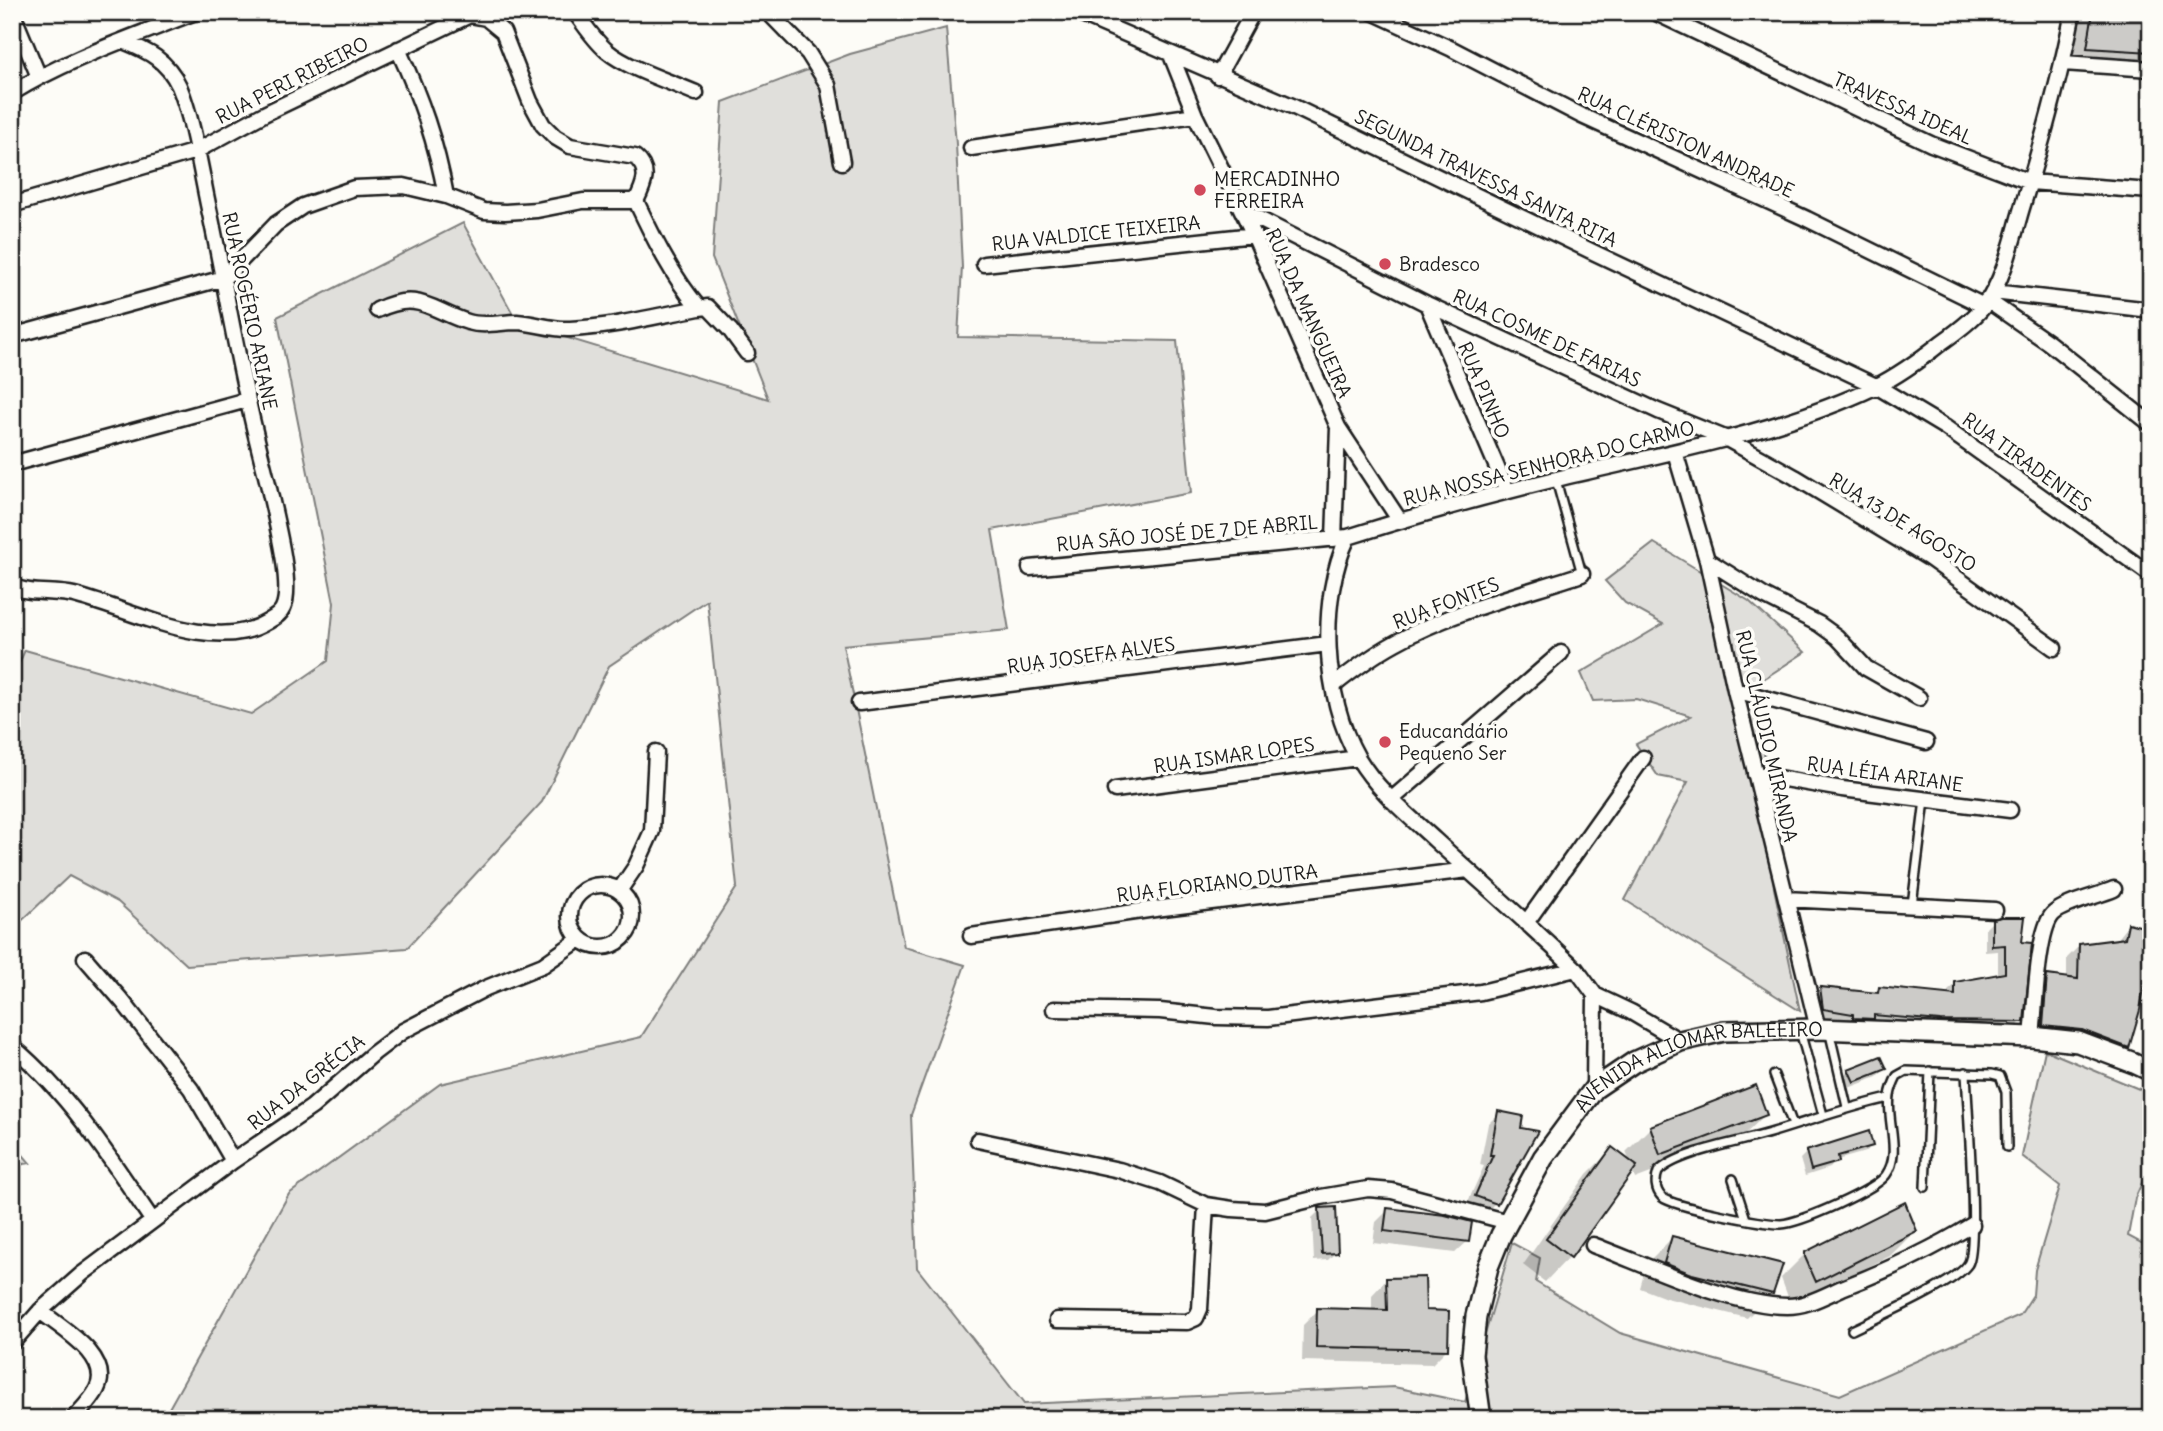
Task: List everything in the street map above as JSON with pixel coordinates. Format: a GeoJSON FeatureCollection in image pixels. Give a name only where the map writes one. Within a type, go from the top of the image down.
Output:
{"type":"FeatureCollection","features":[{"type":"Feature","properties":{"kind":"main road","name":"AVENIDA ALIOMAR BALEEIRO"},"geometry":{"type":"LineString","coordinates":[[1481,1419],[1472,1354],[1476,1317],[1488,1267],[1543,1158],[1594,1089],[1634,1062],[1680,1041],[1724,1031],[1815,1029],[2032,1037],[2078,1042],[2151,1071]]}},
{"type":"Feature","properties":{"kind":"street"},"geometry":{"type":"LineString","coordinates":[[12,12],[39,77]]}},
{"type":"Feature","properties":{"kind":"street"},"geometry":{"type":"LineString","coordinates":[[12,93],[39,77],[195,12]]}},
{"type":"Feature","properties":{"kind":"street"},"geometry":{"type":"LineString","coordinates":[[575,12],[607,51],[629,64],[696,93]]}},
{"type":"Feature","properties":{"kind":"street","name":"SEGUNDA TRAVESSA SANTA RITA"},"geometry":{"type":"LineString","coordinates":[[1075,12],[1292,106],[1876,386]]}},
{"type":"Feature","properties":{"kind":"street"},"geometry":{"type":"LineString","coordinates":[[1218,75],[1253,12]]}},
{"type":"Feature","properties":{"kind":"street","name":"RUA CLÉRISTON ANDRADE"},"geometry":{"type":"LineString","coordinates":[[1372,12],[1452,49],[1582,116],[1988,299]]}},
{"type":"Feature","properties":{"kind":"street","name":"TRAVESSA IDEAL"},"geometry":{"type":"LineString","coordinates":[[1654,12],[1931,144],[2030,182],[2151,191]]}},
{"type":"Feature","properties":{"kind":"street","name":"RUA NOSSA SENHORA DO CARMO"},"geometry":{"type":"LineString","coordinates":[[1340,538],[1507,491],[1725,438],[1812,411],[1876,386],[1917,361],[1950,337],[1988,299],[2011,245],[2030,182],[2063,63],[2073,12]]}},
{"type":"Feature","properties":{"kind":"street","name":"RUA PERI RIBEIRO"},"geometry":{"type":"LineString","coordinates":[[12,205],[196,151],[276,108],[470,13],[486,18],[503,32],[530,101],[544,125],[555,137],[570,146],[635,157],[641,162],[645,175],[644,186],[636,201]]}},
{"type":"Feature","properties":{"kind":"street"},"geometry":{"type":"LineString","coordinates":[[773,17],[817,65],[828,85],[842,162]]}},
{"type":"Feature","properties":{"kind":"street","name":"RUA ROGÉRIO ARIANE"},"geometry":{"type":"LineString","coordinates":[[12,586],[21,590],[78,596],[172,625],[214,634],[240,633],[262,625],[277,616],[285,604],[287,587],[284,561],[262,455],[247,400],[225,278],[185,104],[170,70],[158,57],[123,41]]}},
{"type":"Feature","properties":{"kind":"street"},"geometry":{"type":"LineString","coordinates":[[398,48],[422,103],[437,149],[446,196]]}},
{"type":"Feature","properties":{"kind":"street","name":"RUA DA MANGUEIRA"},"geometry":{"type":"LineString","coordinates":[[1171,55],[1195,115],[1243,211],[1338,427],[1399,521]]}},
{"type":"Feature","properties":{"kind":"street"},"geometry":{"type":"LineString","coordinates":[[2063,63],[2151,69]]}},
{"type":"Feature","properties":{"kind":"street"},"geometry":{"type":"LineString","coordinates":[[971,148],[1195,115]]}},
{"type":"Feature","properties":{"kind":"street"},"geometry":{"type":"LineString","coordinates":[[12,335],[225,278],[276,224],[303,206],[354,188],[380,186],[404,186],[446,196],[484,211],[537,210],[583,201],[636,201],[671,270],[699,308]]}},
{"type":"Feature","properties":{"kind":"street","name":"RUA COSME DE FARIAS"},"geometry":{"type":"LineString","coordinates":[[1243,211],[1427,304],[1658,411],[1725,438]]}},
{"type":"Feature","properties":{"kind":"street","name":"RUA VALDICE TEIXEIRA"},"geometry":{"type":"LineString","coordinates":[[984,264],[1254,235]]}},
{"type":"Feature","properties":{"kind":"street"},"geometry":{"type":"LineString","coordinates":[[1988,299],[2151,310]]}},
{"type":"Feature","properties":{"kind":"street"},"geometry":{"type":"LineString","coordinates":[[1988,299],[2049,343],[2151,424]]}},
{"type":"Feature","properties":{"kind":"street"},"geometry":{"type":"LineString","coordinates":[[377,310],[391,303],[413,301],[470,323],[515,322],[570,330],[641,321],[708,307],[747,353]]}},
{"type":"Feature","properties":{"kind":"street","name":"RUA PINHO"},"geometry":{"type":"LineString","coordinates":[[1427,304],[1507,491]]}},
{"type":"Feature","properties":{"kind":"street","name":"RUA TIRADENTES"},"geometry":{"type":"LineString","coordinates":[[1876,386],[1946,428],[2151,575]]}},
{"type":"Feature","properties":{"kind":"street"},"geometry":{"type":"LineString","coordinates":[[12,464],[247,400]]}},
{"type":"Feature","properties":{"kind":"street"},"geometry":{"type":"LineString","coordinates":[[1338,427],[1340,538],[1331,584],[1328,644],[1333,686],[1345,727],[1358,758],[1391,800],[1576,969],[1595,995],[1631,1012],[1680,1041]]}},
{"type":"Feature","properties":{"kind":"street","name":"RUA 13 DE AGOSTO"},"geometry":{"type":"LineString","coordinates":[[1725,438],[1930,558],[2054,648]]}},
{"type":"Feature","properties":{"kind":"street","name":"RUA CLÁUDIO MIRANDA"},"geometry":{"type":"LineString","coordinates":[[1675,452],[1707,560],[1815,1029]]}},
{"type":"Feature","properties":{"kind":"street","name":"RUA SÃO JOSÉ DE 7 DE ABRIL"},"geometry":{"type":"LineString","coordinates":[[1030,568],[1340,538]]}},
{"type":"Feature","properties":{"kind":"street"},"geometry":{"type":"LineString","coordinates":[[1707,560],[1764,596],[1819,624],[1837,637],[1866,668],[1919,698]]}},
{"type":"Feature","properties":{"kind":"street","name":"RUA FONTES"},"geometry":{"type":"LineString","coordinates":[[1333,686],[1396,642],[1484,606],[1582,574]]}},
{"type":"Feature","properties":{"kind":"street","name":"RUA JOSEFA ALVES"},"geometry":{"type":"LineString","coordinates":[[859,703],[1328,644]]}},
{"type":"Feature","properties":{"kind":"street"},"geometry":{"type":"LineString","coordinates":[[1391,800],[1561,653]]}},
{"type":"Feature","properties":{"kind":"street"},"geometry":{"type":"LineString","coordinates":[[1735,690],[1926,742]]}},
{"type":"Feature","properties":{"kind":"street"},"geometry":{"type":"LineString","coordinates":[[619,891],[636,866],[652,831],[656,752]]}},
{"type":"Feature","properties":{"kind":"street","name":"RUA ISMAR LOPES"},"geometry":{"type":"LineString","coordinates":[[1115,790],[1358,758]]}},
{"type":"Feature","properties":{"kind":"street"},"geometry":{"type":"LineString","coordinates":[[1527,923],[1643,758]]}},
{"type":"Feature","properties":{"kind":"street","name":"RUA LÉIA ARIANE"},"geometry":{"type":"LineString","coordinates":[[1755,774],[1842,789],[2010,810]]}},
{"type":"Feature","properties":{"kind":"street","name":"RUA FLORIANO DUTRA"},"geometry":{"type":"LineString","coordinates":[[971,936],[1155,909],[1468,870]]}},
{"type":"Feature","properties":{"kind":"street"},"geometry":{"type":"LineString","coordinates":[[591,886],[610,886],[619,891],[631,906],[631,926],[626,934],[610,946],[589,945],[580,940],[570,921],[574,900],[591,886]]}},
{"type":"Feature","properties":{"kind":"street"},"geometry":{"type":"LineString","coordinates":[[2032,1037],[2040,961],[2049,920],[2059,910],[2113,890]]}},
{"type":"Feature","properties":{"kind":"street"},"geometry":{"type":"LineString","coordinates":[[1786,899],[1995,910]]}},
{"type":"Feature","properties":{"kind":"street","name":"RUA DA GRÉCIA"},"geometry":{"type":"LineString","coordinates":[[12,1343],[40,1311],[82,1273],[233,1161],[312,1107],[403,1031],[486,988],[543,965],[580,940]]}},
{"type":"Feature","properties":{"kind":"street"},"geometry":{"type":"LineString","coordinates":[[85,958],[153,1038],[191,1089],[233,1161]]}},
{"type":"Feature","properties":{"kind":"street"},"geometry":{"type":"LineString","coordinates":[[1054,1009],[1160,1011],[1216,1017],[1268,1018],[1481,992],[1576,969]]}},
{"type":"Feature","properties":{"kind":"street"},"geometry":{"type":"LineString","coordinates":[[1594,1089],[1595,995]]}},
{"type":"Feature","properties":{"kind":"street"},"geometry":{"type":"LineString","coordinates":[[13,1047],[68,1103],[152,1220]]}},
{"type":"Feature","properties":{"kind":"street"},"geometry":{"type":"LineString","coordinates":[[978,1140],[1119,1170],[1160,1183],[1206,1205],[1265,1211],[1346,1191],[1368,1189],[1392,1191],[1508,1223]]}},
{"type":"Feature","properties":{"kind":"street"},"geometry":{"type":"LineString","coordinates":[[1057,1320],[1187,1322],[1196,1318],[1200,1309],[1206,1205]]}},
{"type":"Feature","properties":{"kind":"street"},"geometry":{"type":"LineString","coordinates":[[1593,1245],[1698,1286],[1756,1303],[1787,1306],[1815,1300],[1888,1270],[1935,1248],[1972,1225]]}},
{"type":"Feature","properties":{"kind":"street"},"geometry":{"type":"LineString","coordinates":[[40,1311],[97,1359],[101,1378],[98,1388],[73,1419]]}},
{"type":"Feature","properties":{"kind":"lane"},"geometry":{"type":"LineString","coordinates":[[1556,479],[1582,574]]}},
{"type":"Feature","properties":{"kind":"lane"},"geometry":{"type":"LineString","coordinates":[[1912,905],[1925,800]]}},
{"type":"Feature","properties":{"kind":"lane"},"geometry":{"type":"LineString","coordinates":[[1815,1029],[1847,1107]]}},
{"type":"Feature","properties":{"kind":"lane"},"geometry":{"type":"LineString","coordinates":[[1815,1029],[1823,1115]]}},
{"type":"Feature","properties":{"kind":"lane"},"geometry":{"type":"LineString","coordinates":[[1889,1098],[1847,1107],[1673,1161],[1658,1172],[1656,1187],[1662,1197],[1674,1203],[1746,1219],[1780,1224],[1804,1219],[1868,1189],[1888,1173],[1892,1158],[1889,1098],[1897,1076],[1906,1072],[1930,1070],[2000,1076],[2004,1083],[2007,1147]]}},
{"type":"Feature","properties":{"kind":"lane"},"geometry":{"type":"LineString","coordinates":[[1925,1188],[1930,1070]]}},
{"type":"Feature","properties":{"kind":"lane"},"geometry":{"type":"LineString","coordinates":[[1852,1330],[1958,1274],[1968,1265],[1972,1254],[1972,1225],[1966,1072]]}},
{"type":"Feature","properties":{"kind":"lane"},"geometry":{"type":"LineString","coordinates":[[1774,1075],[1793,1125]]}},
{"type":"Feature","properties":{"kind":"lane"},"geometry":{"type":"LineString","coordinates":[[1733,1179],[1746,1219]]}},
{"type":"Feature","properties":{"kind":"shaded area"},"geometry":{"type":"Polygon","coordinates":[[[946,28],[956,144],[962,267],[958,337],[1177,341],[1191,493],[992,530],[1009,630],[843,645],[904,947],[965,965],[911,1115],[917,1268],[1024,1404],[1394,1387],[1465,1402],[1512,1243],[1540,1258],[1536,1282],[1620,1333],[1840,1395],[2020,1315],[2033,1295],[2035,1270],[2060,1186],[2022,1156],[2045,1050],[2151,1094],[2151,1163],[2135,1198],[2128,1236],[2151,1248],[2151,1419],[163,1419],[289,1194],[440,1084],[641,1037],[737,887],[707,600],[609,666],[542,802],[407,948],[187,965],[118,902],[69,876],[12,930],[12,679],[25,650],[251,714],[328,661],[334,603],[277,317],[463,223],[518,323],[768,399],[712,258],[723,102],[850,54],[946,28]]]}},
{"type":"Feature","properties":{"kind":"shaded area"},"geometry":{"type":"Polygon","coordinates":[[[1654,543],[1749,601],[1805,652],[1759,682],[1774,888],[1800,1011],[1625,900],[1688,782],[1658,776],[1636,744],[1691,716],[1636,699],[1593,701],[1581,673],[1663,624],[1625,603],[1605,581],[1654,543]]]}},
{"type":"Feature","properties":{"kind":"shaded area"},"geometry":{"type":"Polygon","coordinates":[[[12,1142],[30,1163],[12,1166],[12,1142]]]}},
{"type":"Feature","properties":{"kind":"building"},"geometry":{"type":"Polygon","coordinates":[[[2093,12],[2151,12],[2151,52],[2087,48],[2093,12]]]}},
{"type":"Feature","properties":{"kind":"building"},"geometry":{"type":"Polygon","coordinates":[[[2025,917],[2022,942],[2032,943],[2024,1022],[1940,1021],[1874,1015],[1874,1019],[1853,1018],[1853,1014],[1823,1009],[1820,987],[1878,993],[1879,987],[1955,995],[1955,982],[2005,973],[2005,945],[1992,946],[1992,919],[2025,917]]]}},
{"type":"Feature","properties":{"kind":"building"},"geometry":{"type":"Polygon","coordinates":[[[2128,923],[2151,929],[2151,951],[2140,1010],[2129,1048],[2082,1030],[2043,1026],[2047,975],[2078,979],[2079,944],[2125,938],[2128,923]]]}},
{"type":"Feature","properties":{"kind":"building"},"geometry":{"type":"Polygon","coordinates":[[[1881,1056],[1887,1069],[1854,1082],[1848,1069],[1881,1056]]]}},
{"type":"Feature","properties":{"kind":"building"},"geometry":{"type":"Polygon","coordinates":[[[1756,1085],[1767,1115],[1660,1155],[1650,1126],[1756,1085]]]}},
{"type":"Feature","properties":{"kind":"building"},"geometry":{"type":"Polygon","coordinates":[[[1498,1111],[1523,1116],[1521,1128],[1538,1131],[1497,1204],[1475,1196],[1493,1155],[1490,1155],[1498,1111]]]}},
{"type":"Feature","properties":{"kind":"building"},"geometry":{"type":"Polygon","coordinates":[[[1869,1131],[1873,1146],[1838,1156],[1839,1162],[1811,1170],[1806,1151],[1869,1131]]]}},
{"type":"Feature","properties":{"kind":"building"},"geometry":{"type":"Polygon","coordinates":[[[1612,1147],[1637,1166],[1571,1258],[1546,1239],[1612,1147]]]}},
{"type":"Feature","properties":{"kind":"building"},"geometry":{"type":"Polygon","coordinates":[[[1905,1202],[1917,1231],[1816,1282],[1805,1252],[1905,1202]]]}},
{"type":"Feature","properties":{"kind":"building"},"geometry":{"type":"Polygon","coordinates":[[[1336,1207],[1338,1253],[1322,1254],[1319,1208],[1336,1207]]]}},
{"type":"Feature","properties":{"kind":"building"},"geometry":{"type":"Polygon","coordinates":[[[1387,1208],[1445,1215],[1472,1222],[1469,1242],[1384,1231],[1387,1208]]]}},
{"type":"Feature","properties":{"kind":"building"},"geometry":{"type":"Polygon","coordinates":[[[1672,1236],[1783,1264],[1773,1294],[1692,1274],[1664,1263],[1672,1236]]]}},
{"type":"Feature","properties":{"kind":"building"},"geometry":{"type":"Polygon","coordinates":[[[1425,1277],[1426,1310],[1449,1311],[1448,1350],[1316,1347],[1317,1308],[1387,1310],[1386,1278],[1425,1277]]]}},
{"type":"Feature","properties":{"kind":"place","name":"MERCADINHO FERREIRA"},"geometry":{"type":"Point","coordinates":[1200,190]}},
{"type":"Feature","properties":{"kind":"place","name":"Bradesco"},"geometry":{"type":"Point","coordinates":[1385,264]}},
{"type":"Feature","properties":{"kind":"place","name":"Educandário Pequeno Ser"},"geometry":{"type":"Point","coordinates":[1385,742]}}]}
